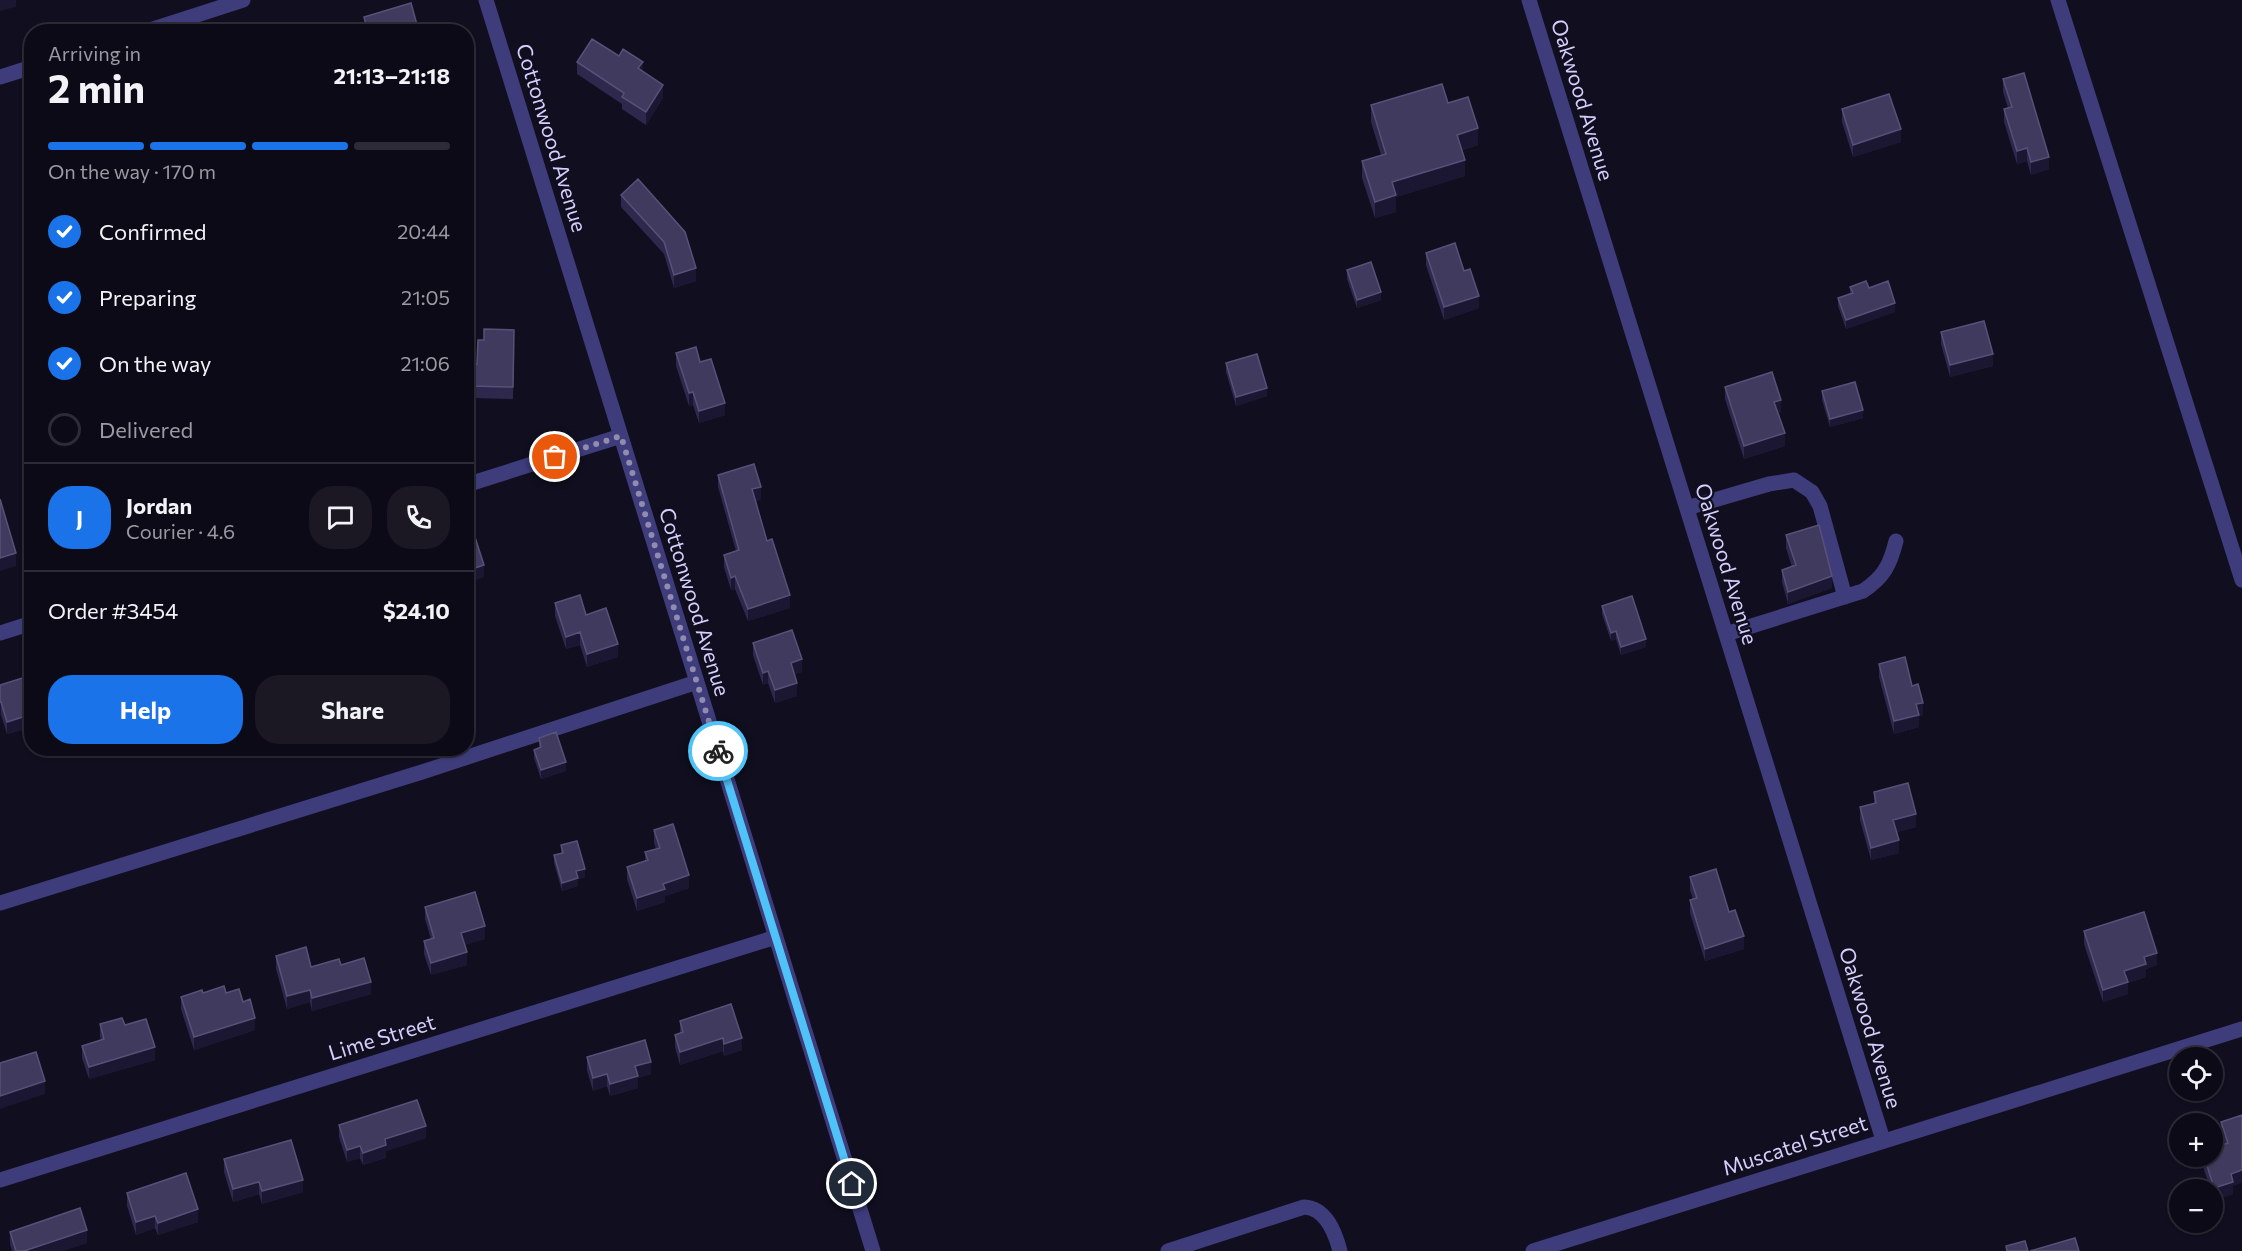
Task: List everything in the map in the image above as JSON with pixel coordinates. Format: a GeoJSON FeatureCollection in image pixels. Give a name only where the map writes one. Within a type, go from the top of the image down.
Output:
{"type":"FeatureCollection","features":[{"type":"Feature","properties":{"kind":"street"},"geometry":{"type":"LineString","coordinates":[[169,24],[243,0]]}},
{"type":"Feature","properties":{"kind":"street","name":"Cottonwood Avenue"},"geometry":{"type":"LineString","coordinates":[[486,0],[873,1251]]}},
{"type":"Feature","properties":{"kind":"street","name":"Oakwood Avenue"},"geometry":{"type":"LineString","coordinates":[[1529,0],[1883,1140]]}},
{"type":"Feature","properties":{"kind":"street"},"geometry":{"type":"LineString","coordinates":[[2058,0],[2242,580]]}},
{"type":"Feature","properties":{"kind":"street"},"geometry":{"type":"LineString","coordinates":[[0,77],[24,70]]}},
{"type":"Feature","properties":{"kind":"street"},"geometry":{"type":"LineString","coordinates":[[474,482],[621,436]]}},
{"type":"Feature","properties":{"kind":"street"},"geometry":{"type":"LineString","coordinates":[[1687,508],[1768,484],[1794,480],[1812,492],[1820,506],[1845,597]]}},
{"type":"Feature","properties":{"kind":"street"},"geometry":{"type":"LineString","coordinates":[[1726,634],[1863,591],[1879,580],[1891,560],[1896,541]]}},
{"type":"Feature","properties":{"kind":"street"},"geometry":{"type":"LineString","coordinates":[[0,633],[24,626]]}},
{"type":"Feature","properties":{"kind":"street"},"geometry":{"type":"LineString","coordinates":[[474,755],[697,682]]}},
{"type":"Feature","properties":{"kind":"street"},"geometry":{"type":"LineString","coordinates":[[0,903],[471,756]]}},
{"type":"Feature","properties":{"kind":"street","name":"Lime Street"},"geometry":{"type":"LineString","coordinates":[[0,1180],[776,937]]}},
{"type":"Feature","properties":{"kind":"street","name":"Muscatel Street"},"geometry":{"type":"LineString","coordinates":[[1533,1251],[2242,1029]]}},
{"type":"Feature","properties":{"kind":"street"},"geometry":{"type":"LineString","coordinates":[[1168,1251],[1304,1206],[1314,1207],[1324,1215],[1340,1251]]}},
{"type":"Feature","properties":{"kind":"building"},"geometry":{"type":"Polygon","coordinates":[[[411,3],[417,24],[366,24],[364,17],[411,3]]]}},
{"type":"Feature","properties":{"kind":"building"},"geometry":{"type":"Polygon","coordinates":[[[592,39],[619,56],[623,49],[643,62],[638,68],[663,85],[646,112],[622,97],[624,93],[577,62],[592,39]]]}},
{"type":"Feature","properties":{"kind":"building"},"geometry":{"type":"Polygon","coordinates":[[[2024,73],[2049,157],[2031,162],[2027,148],[2017,151],[2004,109],[2012,107],[2003,79],[2024,73]]]}},
{"type":"Feature","properties":{"kind":"building"},"geometry":{"type":"Polygon","coordinates":[[[1442,84],[1448,103],[1468,97],[1478,128],[1457,135],[1465,160],[1392,182],[1396,195],[1375,202],[1362,161],[1386,154],[1371,105],[1442,84]]]}},
{"type":"Feature","properties":{"kind":"building"},"geometry":{"type":"Polygon","coordinates":[[[1889,94],[1901,129],[1853,145],[1842,109],[1889,94]]]}},
{"type":"Feature","properties":{"kind":"building"},"geometry":{"type":"Polygon","coordinates":[[[638,179],[685,232],[696,268],[674,275],[664,242],[621,195],[638,179]]]}},
{"type":"Feature","properties":{"kind":"building"},"geometry":{"type":"Polygon","coordinates":[[[1455,243],[1464,271],[1470,269],[1479,296],[1444,307],[1426,253],[1455,243]]]}},
{"type":"Feature","properties":{"kind":"building"},"geometry":{"type":"Polygon","coordinates":[[[1371,262],[1381,292],[1357,300],[1347,270],[1371,262]]]}},
{"type":"Feature","properties":{"kind":"building"},"geometry":{"type":"Polygon","coordinates":[[[1866,281],[1869,288],[1888,281],[1895,303],[1846,320],[1838,298],[1853,293],[1850,287],[1866,281]]]}},
{"type":"Feature","properties":{"kind":"building"},"geometry":{"type":"Polygon","coordinates":[[[1984,321],[1993,354],[1950,365],[1941,332],[1984,321]]]}},
{"type":"Feature","properties":{"kind":"building"},"geometry":{"type":"Polygon","coordinates":[[[484,329],[514,330],[513,387],[474,386],[474,364],[477,364],[478,340],[484,340],[484,329]]]}},
{"type":"Feature","properties":{"kind":"building"},"geometry":{"type":"Polygon","coordinates":[[[696,347],[700,362],[711,359],[725,403],[699,411],[693,392],[689,393],[676,353],[696,347]]]}},
{"type":"Feature","properties":{"kind":"building"},"geometry":{"type":"Polygon","coordinates":[[[1257,354],[1267,388],[1236,397],[1226,363],[1257,354]]]}},
{"type":"Feature","properties":{"kind":"building"},"geometry":{"type":"Polygon","coordinates":[[[1772,372],[1781,400],[1774,402],[1785,433],[1744,446],[1725,387],[1772,372]]]}},
{"type":"Feature","properties":{"kind":"building"},"geometry":{"type":"Polygon","coordinates":[[[1855,382],[1863,410],[1830,419],[1822,391],[1855,382]]]}},
{"type":"Feature","properties":{"kind":"building"},"geometry":{"type":"Polygon","coordinates":[[[754,464],[761,487],[752,489],[767,541],[772,539],[790,595],[748,609],[735,576],[731,578],[724,555],[739,550],[718,475],[754,464]]]}},
{"type":"Feature","properties":{"kind":"building"},"geometry":{"type":"Polygon","coordinates":[[[0,499],[16,553],[0,558],[0,499]]]}},
{"type":"Feature","properties":{"kind":"building"},"geometry":{"type":"Polygon","coordinates":[[[1819,525],[1832,576],[1788,592],[1782,570],[1796,565],[1786,535],[1819,525]]]}},
{"type":"Feature","properties":{"kind":"building"},"geometry":{"type":"Polygon","coordinates":[[[474,534],[484,565],[474,568],[474,534]]]}},
{"type":"Feature","properties":{"kind":"building"},"geometry":{"type":"Polygon","coordinates":[[[580,595],[586,615],[606,608],[618,644],[587,654],[580,632],[566,637],[555,603],[580,595]]]}},
{"type":"Feature","properties":{"kind":"building"},"geometry":{"type":"Polygon","coordinates":[[[1632,596],[1646,639],[1621,647],[1616,631],[1611,633],[1602,606],[1632,596]]]}},
{"type":"Feature","properties":{"kind":"building"},"geometry":{"type":"Polygon","coordinates":[[[792,630],[802,659],[791,663],[797,683],[775,690],[768,671],[763,673],[753,643],[792,630]]]}},
{"type":"Feature","properties":{"kind":"building"},"geometry":{"type":"Polygon","coordinates":[[[1905,657],[1912,686],[1918,684],[1923,703],[1916,704],[1919,715],[1894,721],[1879,664],[1905,657]]]}},
{"type":"Feature","properties":{"kind":"building"},"geometry":{"type":"Polygon","coordinates":[[[24,678],[24,717],[7,722],[0,702],[0,685],[24,678]]]}},
{"type":"Feature","properties":{"kind":"building"},"geometry":{"type":"Polygon","coordinates":[[[556,732],[566,762],[541,770],[534,750],[541,747],[539,738],[556,732]]]}},
{"type":"Feature","properties":{"kind":"building"},"geometry":{"type":"Polygon","coordinates":[[[1908,783],[1916,814],[1893,820],[1899,840],[1871,848],[1860,807],[1876,803],[1874,792],[1908,783]]]}},
{"type":"Feature","properties":{"kind":"building"},"geometry":{"type":"Polygon","coordinates":[[[673,824],[689,875],[663,884],[665,889],[637,898],[627,867],[648,860],[645,852],[660,848],[654,830],[673,824]]]}},
{"type":"Feature","properties":{"kind":"building"},"geometry":{"type":"Polygon","coordinates":[[[577,841],[585,869],[576,871],[578,878],[562,883],[554,855],[563,853],[561,845],[577,841]]]}},
{"type":"Feature","properties":{"kind":"building"},"geometry":{"type":"Polygon","coordinates":[[[1716,869],[1729,912],[1735,910],[1744,936],[1705,949],[1690,900],[1697,898],[1690,877],[1716,869]]]}},
{"type":"Feature","properties":{"kind":"building"},"geometry":{"type":"Polygon","coordinates":[[[475,892],[485,926],[461,933],[467,952],[431,963],[424,941],[434,938],[425,907],[475,892]]]}},
{"type":"Feature","properties":{"kind":"building"},"geometry":{"type":"Polygon","coordinates":[[[2144,912],[2157,953],[2144,957],[2146,964],[2124,971],[2128,982],[2103,990],[2084,931],[2144,912]]]}},
{"type":"Feature","properties":{"kind":"building"},"geometry":{"type":"Polygon","coordinates":[[[306,947],[311,967],[339,959],[341,965],[364,958],[371,982],[312,998],[310,990],[287,996],[276,956],[306,947]]]}},
{"type":"Feature","properties":{"kind":"building"},"geometry":{"type":"Polygon","coordinates":[[[224,986],[226,993],[239,989],[243,1002],[250,999],[255,1018],[194,1037],[181,997],[224,986]]]}},
{"type":"Feature","properties":{"kind":"building"},"geometry":{"type":"Polygon","coordinates":[[[731,1004],[742,1038],[724,1044],[723,1038],[680,1052],[675,1035],[683,1032],[680,1021],[731,1004]]]}},
{"type":"Feature","properties":{"kind":"building"},"geometry":{"type":"Polygon","coordinates":[[[122,1018],[125,1025],[146,1019],[155,1047],[89,1067],[82,1046],[104,1039],[100,1024],[122,1018]]]}},
{"type":"Feature","properties":{"kind":"building"},"geometry":{"type":"Polygon","coordinates":[[[645,1040],[651,1062],[635,1066],[638,1076],[610,1084],[607,1074],[593,1078],[587,1057],[645,1040]]]}},
{"type":"Feature","properties":{"kind":"building"},"geometry":{"type":"Polygon","coordinates":[[[36,1052],[45,1081],[0,1096],[0,1063],[36,1052]]]}},
{"type":"Feature","properties":{"kind":"building"},"geometry":{"type":"Polygon","coordinates":[[[417,1100],[426,1126],[385,1139],[386,1145],[363,1153],[360,1146],[347,1150],[339,1125],[417,1100]]]}},
{"type":"Feature","properties":{"kind":"building"},"geometry":{"type":"Polygon","coordinates":[[[2242,1115],[2242,1170],[2231,1174],[2233,1182],[2223,1185],[2223,1179],[2211,1179],[2207,1167],[2223,1167],[2223,1145],[2228,1143],[2223,1121],[2242,1115]]]}},
{"type":"Feature","properties":{"kind":"building"},"geometry":{"type":"Polygon","coordinates":[[[291,1140],[303,1180],[262,1191],[259,1182],[233,1189],[224,1159],[291,1140]]]}},
{"type":"Feature","properties":{"kind":"building"},"geometry":{"type":"Polygon","coordinates":[[[186,1173],[198,1209],[158,1223],[155,1216],[136,1222],[127,1193],[186,1173]]]}},
{"type":"Feature","properties":{"kind":"building"},"geometry":{"type":"Polygon","coordinates":[[[80,1208],[87,1230],[24,1251],[16,1251],[10,1232],[80,1208]]]}},
{"type":"Feature","properties":{"kind":"building"},"geometry":{"type":"Polygon","coordinates":[[[2075,1238],[2079,1251],[2030,1251],[2075,1238]]]}},
{"type":"Feature","properties":{"kind":"building"},"geometry":{"type":"Polygon","coordinates":[[[2025,1241],[2028,1251],[2007,1251],[2006,1246],[2025,1241]]]}},
{"type":"Feature","properties":{"kind":"way so far"},"geometry":{"type":"LineString","coordinates":[[555,457],[621,436],[718,751]]}},
{"type":"Feature","properties":{"kind":"route"},"geometry":{"type":"LineString","coordinates":[[718,751],[852,1184]]}}]}
